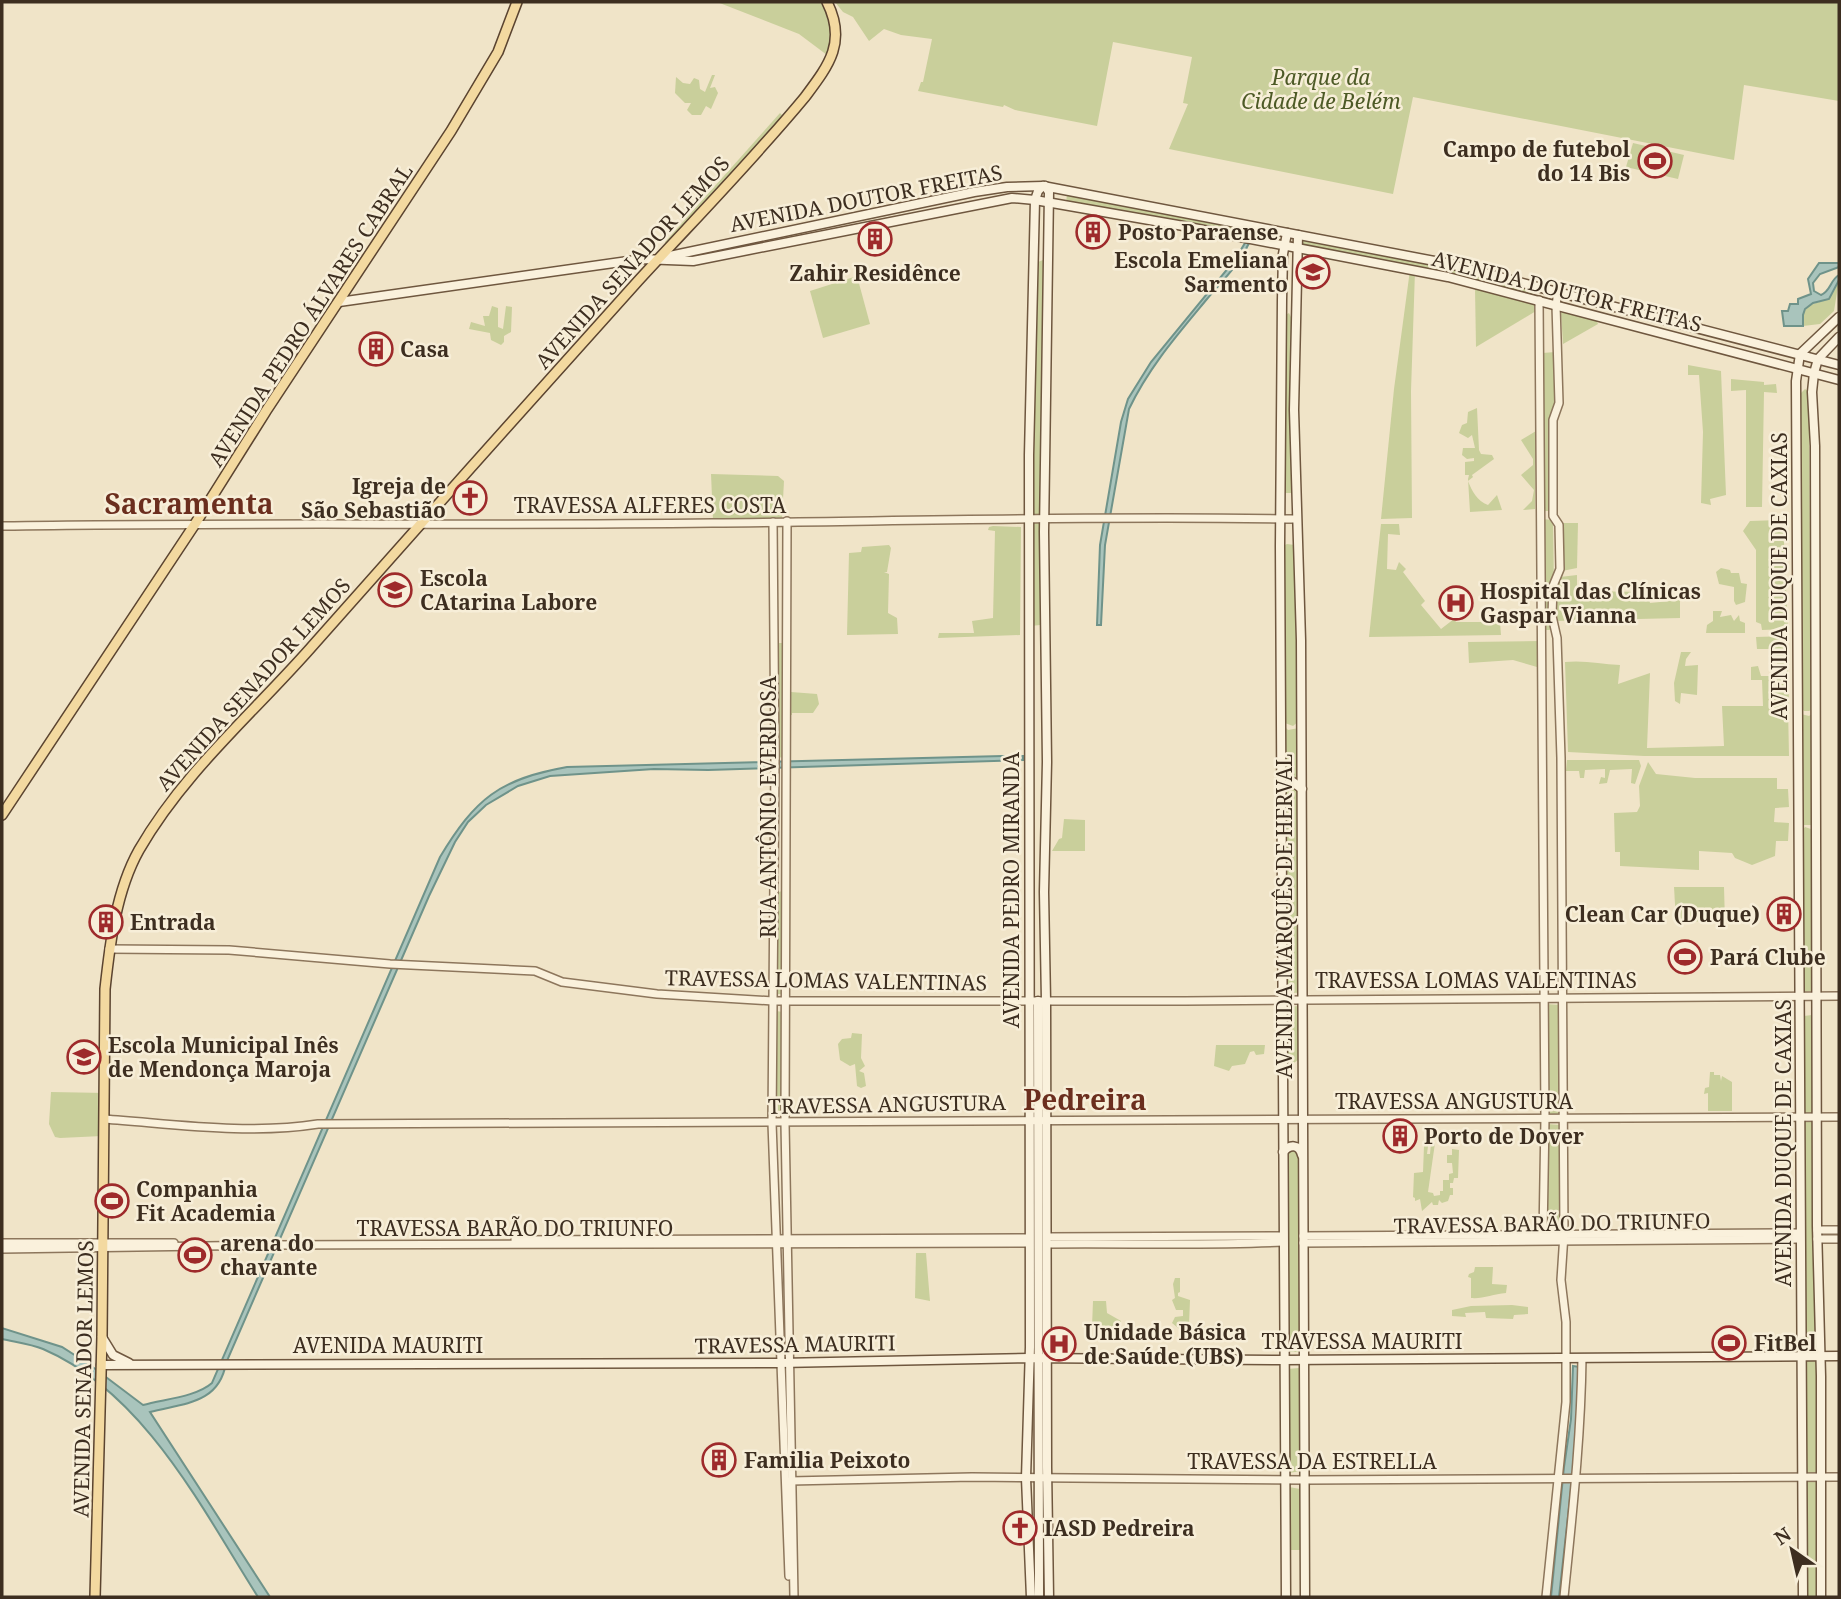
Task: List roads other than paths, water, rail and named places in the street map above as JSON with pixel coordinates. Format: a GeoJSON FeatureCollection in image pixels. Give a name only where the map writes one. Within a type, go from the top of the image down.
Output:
{"type":"FeatureCollection","features":[{"type":"Feature","properties":{"kind":"main road","name":"AVENIDA PEDRO ÁLVARES CABRAL"},"geometry":{"type":"LineString","coordinates":[[2,815],[195,524],[488,71],[517,2]]}},
{"type":"Feature","properties":{"kind":"main road","name":"AVENIDA SENADOR LEMOS"},"geometry":{"type":"LineString","coordinates":[[95,1597],[102,1337],[105,989],[109,949],[123,892],[138,852],[188,778],[311,648],[790,114],[827,69],[836,46],[834,25],[827,2]]}},
{"type":"Feature","properties":{"kind":"main road","name":"AVENIDA DOUTOR FREITAS"},"geometry":{"type":"LineString","coordinates":[[339,302],[605,264],[659,259],[988,190],[1044,186],[1445,262],[1839,365]]}},
{"type":"Feature","properties":{"kind":"main road","name":"AVENIDA PEDRO MIRANDA"},"geometry":{"type":"LineString","coordinates":[[1031,1597],[1027,1478],[1029,1241],[1038,1120],[1038,1001],[1047,762],[1045,520],[1049,192],[1044,186],[1038,191],[1035,200],[1029,455],[1028,703],[1038,1001],[1044,1359]]}},
{"type":"Feature","properties":{"kind":"main road"},"geometry":{"type":"LineString","coordinates":[[1065,190],[1065,206]]}},
{"type":"Feature","properties":{"kind":"main road","name":"AVENIDA DOUTOR FREITAS"},"geometry":{"type":"LineString","coordinates":[[659,259],[693,261],[1000,200],[1035,200],[1448,277],[1839,380]]}},
{"type":"Feature","properties":{"kind":"main road"},"geometry":{"type":"LineString","coordinates":[[779,232],[780,244]]}},
{"type":"Feature","properties":{"kind":"main road"},"geometry":{"type":"LineString","coordinates":[[1284,246],[1287,233]]}},
{"type":"Feature","properties":{"kind":"main road","name":"AVENIDA MARQUÊS DE HERVAL"},"geometry":{"type":"LineString","coordinates":[[1298,235],[1295,315],[1302,789],[1305,1597]]}},
{"type":"Feature","properties":{"kind":"main road"},"geometry":{"type":"LineString","coordinates":[[760,236],[762,247]]}},
{"type":"Feature","properties":{"kind":"main road"},"geometry":{"type":"LineString","coordinates":[[1035,240],[1041,248],[1046,246],[1049,240]]}},
{"type":"Feature","properties":{"kind":"main road","name":"AVENIDA MARQUÊS DE HERVAL"},"geometry":{"type":"LineString","coordinates":[[1284,246],[1280,546],[1286,1597]]}},
{"type":"Feature","properties":{"kind":"main road"},"geometry":{"type":"LineString","coordinates":[[1033,267],[1042,258],[1049,267]]}},
{"type":"Feature","properties":{"kind":"main road"},"geometry":{"type":"LineString","coordinates":[[1534,286],[1535,299]]}},
{"type":"Feature","properties":{"kind":"main road"},"geometry":{"type":"LineString","coordinates":[[1559,305],[1562,293]]}},
{"type":"Feature","properties":{"kind":"main road"},"geometry":{"type":"LineString","coordinates":[[1282,300],[1289,304],[1296,299]]}},
{"type":"Feature","properties":{"kind":"main road"},"geometry":{"type":"LineString","coordinates":[[1282,316],[1289,312],[1295,315]]}},
{"type":"Feature","properties":{"kind":"main road"},"geometry":{"type":"LineString","coordinates":[[1800,354],[1839,317]]}},
{"type":"Feature","properties":{"kind":"main road"},"geometry":{"type":"LineString","coordinates":[[1818,359],[1839,337]]}},
{"type":"Feature","properties":{"kind":"main road","name":"AVENIDA DUQUE DE CAXIAS"},"geometry":{"type":"LineString","coordinates":[[1800,354],[1796,367],[1796,396],[1803,1597]]}},
{"type":"Feature","properties":{"kind":"main road","name":"AVENIDA DUQUE DE CAXIAS"},"geometry":{"type":"LineString","coordinates":[[1818,359],[1812,393],[1815,446],[1821,1597]]}},
{"type":"Feature","properties":{"kind":"main road"},"geometry":{"type":"LineString","coordinates":[[1796,396],[1804,387],[1812,393]]}},
{"type":"Feature","properties":{"kind":"main road"},"geometry":{"type":"LineString","coordinates":[[1280,491],[1288,495],[1296,494]]}},
{"type":"Feature","properties":{"kind":"main road"},"geometry":{"type":"LineString","coordinates":[[1280,546],[1288,541],[1299,546]]}},
{"type":"Feature","properties":{"kind":"main road"},"geometry":{"type":"LineString","coordinates":[[1799,708],[1807,714],[1815,709]]}},
{"type":"Feature","properties":{"kind":"main road"},"geometry":{"type":"LineString","coordinates":[[1282,722],[1286,726],[1295,727],[1301,720]]}},
{"type":"Feature","properties":{"kind":"main road"},"geometry":{"type":"LineString","coordinates":[[1283,786],[1293,782],[1302,789]]}},
{"type":"Feature","properties":{"kind":"main road"},"geometry":{"type":"LineString","coordinates":[[1799,830],[1807,825],[1816,830]]}},
{"type":"Feature","properties":{"kind":"main road"},"geometry":{"type":"LineString","coordinates":[[1800,976],[1804,981],[1810,982],[1816,976]]}},
{"type":"Feature","properties":{"kind":"main road"},"geometry":{"type":"LineString","coordinates":[[1800,1019],[1807,1012],[1816,1015]]}},
{"type":"Feature","properties":{"kind":"main road"},"geometry":{"type":"LineString","coordinates":[[1283,1062],[1292,1068],[1298,1066],[1302,1060]]}},
{"type":"Feature","properties":{"kind":"main road","name":"AVENIDA PEDRO MIRANDA"},"geometry":{"type":"LineString","coordinates":[[1038,1120],[1048,1240],[1039,1597]]}},
{"type":"Feature","properties":{"kind":"main road"},"geometry":{"type":"LineString","coordinates":[[1283,1152],[1295,1146],[1302,1154]]}},
{"type":"Feature","properties":{"kind":"main road"},"geometry":{"type":"LineString","coordinates":[[1802,1157],[1809,1165],[1814,1164],[1818,1158]]}},
{"type":"Feature","properties":{"kind":"main road"},"geometry":{"type":"LineString","coordinates":[[1801,1232],[1809,1221],[1817,1232]]}},
{"type":"Feature","properties":{"kind":"main road"},"geometry":{"type":"LineString","coordinates":[[102,1337],[113,1355],[132,1364]]}},
{"type":"Feature","properties":{"kind":"main road"},"geometry":{"type":"LineString","coordinates":[[1802,1337],[1810,1343],[1820,1337]]}},
{"type":"Feature","properties":{"kind":"main road","name":"TRAVESSA MAURITI"},"geometry":{"type":"LineString","coordinates":[[549,1362],[1839,1356]]}},
{"type":"Feature","properties":{"kind":"main road","name":"AVENIDA MAURITI"},"geometry":{"type":"LineString","coordinates":[[132,1364],[549,1362]]}},
{"type":"Feature","properties":{"kind":"main road"},"geometry":{"type":"LineString","coordinates":[[101,1367],[132,1364]]}},
{"type":"Feature","properties":{"kind":"main road"},"geometry":{"type":"LineString","coordinates":[[1802,1374],[1811,1370],[1821,1376]]}},
{"type":"Feature","properties":{"kind":"main road","name":"AVENIDA PEDRO MIRANDA"},"geometry":{"type":"LineString","coordinates":[[1042,1478],[1049,1597]]}},
{"type":"Feature","properties":{"kind":"main road"},"geometry":{"type":"LineString","coordinates":[[1804,1545],[1813,1552],[1821,1546]]}},
{"type":"Feature","properties":{"kind":"main road"},"geometry":{"type":"LineString","coordinates":[[1286,1552],[1294,1555],[1304,1552]]}},
{"type":"Feature","properties":{"kind":"street"},"geometry":{"type":"LineString","coordinates":[[1535,299],[1544,997],[1544,1235]]}},
{"type":"Feature","properties":{"kind":"street"},"geometry":{"type":"LineString","coordinates":[[1559,305],[1559,404],[1553,420],[1553,516],[1559,525],[1560,569],[1553,586],[1552,616],[1557,638],[1561,758],[1564,1238],[1561,1280],[1566,1322],[1575,1358],[1576,1478],[1564,1597]]}},
{"type":"Feature","properties":{"kind":"street","name":"TRAVESSA ALFERES COSTA"},"geometry":{"type":"LineString","coordinates":[[2,526],[1045,520],[1112,517],[1297,519]]}},
{"type":"Feature","properties":{"kind":"street","name":"RUA ANTÔNIO EVERDOSA"},"geometry":{"type":"LineString","coordinates":[[787,521],[785,1123],[791,1362],[788,1480]]}},
{"type":"Feature","properties":{"kind":"street","name":"RUA ANTÔNIO EVERDOSA"},"geometry":{"type":"LineString","coordinates":[[773,522],[775,761],[772,1123],[780,1363],[792,1597]]}},
{"type":"Feature","properties":{"kind":"street","name":"TRAVESSA LOMAS VALENTINAS"},"geometry":{"type":"LineString","coordinates":[[109,949],[229,950],[397,965],[535,971],[562,982],[657,995],[773,1001],[1839,996]]}},
{"type":"Feature","properties":{"kind":"street","name":"TRAVESSA ANGUSTURA"},"geometry":{"type":"LineString","coordinates":[[104,1119],[265,1129],[323,1125],[547,1122],[785,1123],[1839,1116]]}},
{"type":"Feature","properties":{"kind":"street"},"geometry":{"type":"LineString","coordinates":[[1817,1232],[1839,1230]]}},
{"type":"Feature","properties":{"kind":"street","name":"TRAVESSA BARÃO DO TRIUNFO"},"geometry":{"type":"LineString","coordinates":[[1303,1240],[1564,1238],[1801,1232]]}},
{"type":"Feature","properties":{"kind":"street"},"geometry":{"type":"LineString","coordinates":[[1817,1232],[1839,1239]]}},
{"type":"Feature","properties":{"kind":"street","name":"TRAVESSA BARÃO DO TRIUNFO"},"geometry":{"type":"LineString","coordinates":[[1303,1240],[1544,1235],[1564,1238]]}},
{"type":"Feature","properties":{"kind":"street"},"geometry":{"type":"LineString","coordinates":[[1048,1240],[1229,1245],[1283,1239]]}},
{"type":"Feature","properties":{"kind":"street","name":"TRAVESSA BARÃO DO TRIUNFO"},"geometry":{"type":"LineString","coordinates":[[2,1243],[103,1246],[1029,1241]]}},
{"type":"Feature","properties":{"kind":"street","name":"TRAVESSA BARÃO DO TRIUNFO"},"geometry":{"type":"LineString","coordinates":[[2,1249],[52,1246]]}},
{"type":"Feature","properties":{"kind":"street"},"geometry":{"type":"LineString","coordinates":[[1546,1597],[1566,1402],[1575,1358]]}},
{"type":"Feature","properties":{"kind":"street"},"geometry":{"type":"LineString","coordinates":[[781,1379],[786,1375],[791,1379]]}},
{"type":"Feature","properties":{"kind":"street","name":"TRAVESSA DA ESTRELLA"},"geometry":{"type":"LineString","coordinates":[[788,1480],[1839,1476]]}},
{"type":"Feature","properties":{"kind":"water"},"geometry":{"type":"Polygon","coordinates":[[[1245,243],[1249,243],[1240,258],[1165,351],[1129,409],[1105,545],[1101,625],[1097,625],[1100,545],[1121,422],[1128,399],[1151,362],[1234,261],[1245,243]]]}},
{"type":"Feature","properties":{"kind":"water"},"geometry":{"type":"Polygon","coordinates":[[[1819,263],[1839,263],[1839,267],[1820,274],[1813,283],[1814,291],[1821,295],[1839,275],[1829,299],[1813,303],[1805,309],[1803,326],[1784,326],[1782,311],[1788,311],[1790,304],[1798,304],[1798,299],[1811,294],[1808,279],[1819,263]]]}},
{"type":"Feature","properties":{"kind":"water"},"geometry":{"type":"Polygon","coordinates":[[[1023,756],[1023,760],[708,770],[654,769],[550,776],[518,786],[486,805],[468,822],[455,842],[429,896],[222,1377],[216,1387],[198,1400],[150,1412],[270,1597],[258,1597],[168,1456],[112,1394],[79,1369],[43,1349],[2,1339],[2,1328],[62,1347],[143,1405],[189,1395],[212,1383],[440,857],[465,820],[478,806],[506,785],[567,767],[1023,756]]]}},
{"type":"Feature","properties":{"kind":"water"},"geometry":{"type":"Polygon","coordinates":[[[1573,1366],[1580,1367],[1579,1418],[1559,1597],[1551,1597],[1571,1419],[1573,1366]]]}},
{"type":"Feature","properties":{"kind":"place","name":"Campo de futebol do 14 Bis"},"geometry":{"type":"Point","coordinates":[1655,161]}},
{"type":"Feature","properties":{"kind":"place","name":"Posto Paraense"},"geometry":{"type":"Point","coordinates":[1093,232]}},
{"type":"Feature","properties":{"kind":"place","name":"Zahir Residênce"},"geometry":{"type":"Point","coordinates":[875,239]}},
{"type":"Feature","properties":{"kind":"place","name":"Escola Emeliana Sarmento"},"geometry":{"type":"Point","coordinates":[1313,272]}},
{"type":"Feature","properties":{"kind":"place","name":"Casa"},"geometry":{"type":"Point","coordinates":[376,349]}},
{"type":"Feature","properties":{"kind":"place","name":"Igreja de São Sebastião"},"geometry":{"type":"Point","coordinates":[470,498]}},
{"type":"Feature","properties":{"kind":"place","name":"Escola CAtarina Labore"},"geometry":{"type":"Point","coordinates":[395,590]}},
{"type":"Feature","properties":{"kind":"place","name":"Hospital das Clínicas Gaspar Vianna"},"geometry":{"type":"Point","coordinates":[1456,603]}},
{"type":"Feature","properties":{"kind":"place","name":"Clean Car (Duque)"},"geometry":{"type":"Point","coordinates":[1784,914]}},
{"type":"Feature","properties":{"kind":"place","name":"Entrada"},"geometry":{"type":"Point","coordinates":[106,922]}},
{"type":"Feature","properties":{"kind":"place","name":"Pará Clube"},"geometry":{"type":"Point","coordinates":[1685,957]}},
{"type":"Feature","properties":{"kind":"place","name":"Escola Municipal Inês de Mendonça Maroja"},"geometry":{"type":"Point","coordinates":[84,1057]}},
{"type":"Feature","properties":{"kind":"place","name":"Porto de Dover"},"geometry":{"type":"Point","coordinates":[1400,1136]}},
{"type":"Feature","properties":{"kind":"place","name":"Companhia Fit Academia"},"geometry":{"type":"Point","coordinates":[112,1201]}},
{"type":"Feature","properties":{"kind":"place","name":"arena do chavante"},"geometry":{"type":"Point","coordinates":[195,1255]}},
{"type":"Feature","properties":{"kind":"place","name":"FitBel"},"geometry":{"type":"Point","coordinates":[1729,1343]}},
{"type":"Feature","properties":{"kind":"place","name":"Unidade Básica de Saúde (UBS)"},"geometry":{"type":"Point","coordinates":[1059,1344]}},
{"type":"Feature","properties":{"kind":"place","name":"Familia Peixoto"},"geometry":{"type":"Point","coordinates":[719,1460]}},
{"type":"Feature","properties":{"kind":"place","name":"IASD Pedreira"},"geometry":{"type":"Point","coordinates":[1020,1528]}},
{"type":"Feature","properties":{"kind":"district","name":"Sacramenta"},"geometry":{"type":"Point","coordinates":[189,503]}},
{"type":"Feature","properties":{"kind":"district","name":"Pedreira"},"geometry":{"type":"Point","coordinates":[1085,1099]}},
{"type":"Feature","properties":{"kind":"park label","name":"Parque da Cidade de Belém"},"geometry":{"type":"Point","coordinates":[1321,89]}}]}
